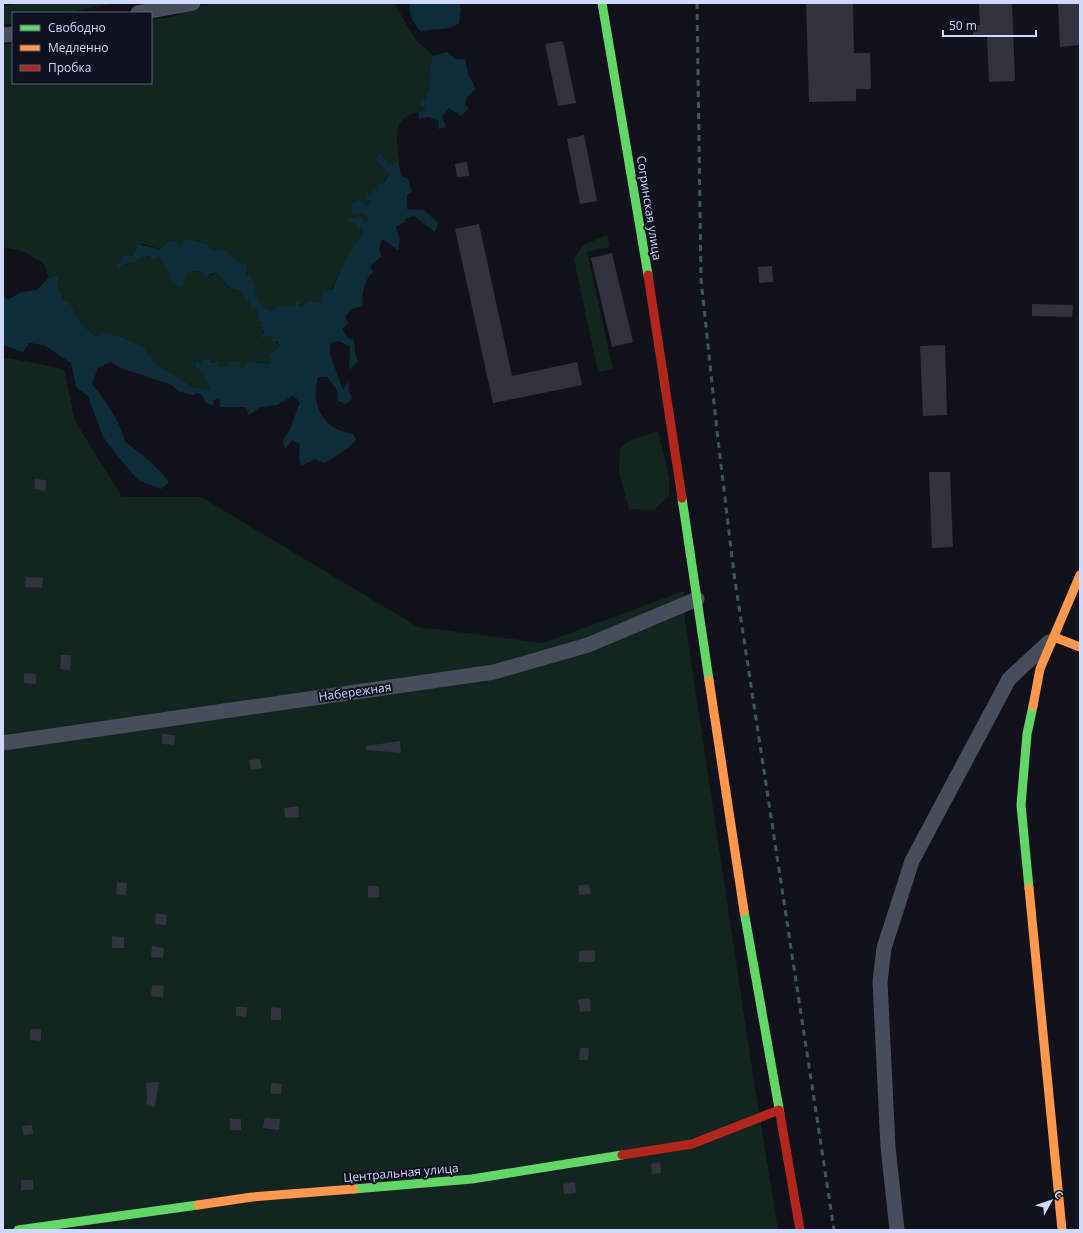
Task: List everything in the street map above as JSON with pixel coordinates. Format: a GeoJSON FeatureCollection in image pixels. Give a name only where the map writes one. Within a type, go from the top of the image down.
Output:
{"type":"FeatureCollection","features":[{"type":"Feature","properties":{"kind":"street"},"geometry":{"type":"LineString","coordinates":[[144,12],[193,3]]}},
{"type":"Feature","properties":{"kind":"street","name":"Согринская улица"},"geometry":{"type":"LineString","coordinates":[[602,3],[621,107],[670,417],[740,885],[800,1230]]}},
{"type":"Feature","properties":{"kind":"street"},"geometry":{"type":"LineString","coordinates":[[1062,1230],[1059,1185],[1021,805],[1027,734],[1040,669],[1080,575]]}},
{"type":"Feature","properties":{"kind":"street","name":"Набережная"},"geometry":{"type":"LineString","coordinates":[[3,743],[494,672],[588,645],[697,599]]}},
{"type":"Feature","properties":{"kind":"street"},"geometry":{"type":"LineString","coordinates":[[1054,637],[1080,648]]}},
{"type":"Feature","properties":{"kind":"street"},"geometry":{"type":"LineString","coordinates":[[897,1230],[888,1146],[880,982],[884,948],[912,861],[1009,679],[1054,637]]}},
{"type":"Feature","properties":{"kind":"street","name":"Центральная улица"},"geometry":{"type":"LineString","coordinates":[[18,1230],[252,1197],[472,1179],[564,1165],[692,1144],[779,1110]]}},
{"type":"Feature","properties":{"kind":"green space"},"geometry":{"type":"Polygon","coordinates":[[[15,3],[117,3],[69,12],[12,12],[12,23],[3,25],[3,7],[15,3]]]}},
{"type":"Feature","properties":{"kind":"green space"},"geometry":{"type":"Polygon","coordinates":[[[212,3],[394,3],[415,39],[433,56],[430,69],[428,93],[419,105],[426,110],[417,112],[405,118],[398,127],[397,142],[399,164],[395,162],[393,165],[380,165],[389,174],[378,191],[366,198],[371,202],[365,205],[364,213],[368,218],[365,223],[348,221],[355,224],[364,233],[352,249],[323,303],[309,301],[303,307],[299,304],[300,302],[295,300],[295,305],[293,307],[278,307],[270,312],[260,303],[253,292],[247,272],[247,265],[210,249],[208,244],[190,239],[183,240],[182,244],[177,246],[168,242],[160,249],[144,244],[136,245],[137,249],[132,256],[123,256],[124,266],[133,261],[136,262],[140,258],[149,256],[150,260],[158,256],[165,263],[181,287],[188,272],[198,271],[203,273],[204,278],[217,273],[226,285],[235,291],[239,291],[256,308],[259,318],[255,320],[261,321],[264,339],[266,336],[272,337],[280,346],[269,355],[271,362],[268,364],[245,362],[243,369],[229,363],[229,366],[218,367],[216,361],[210,362],[210,358],[204,366],[204,369],[197,360],[194,364],[197,369],[203,372],[209,390],[195,388],[154,362],[143,346],[121,337],[103,332],[97,337],[81,324],[70,303],[63,299],[58,286],[58,275],[48,278],[45,265],[23,251],[3,247],[3,45],[12,43],[12,84],[152,84],[152,20],[176,16],[187,9],[212,3]]]}},
{"type":"Feature","properties":{"kind":"green space"},"geometry":{"type":"Polygon","coordinates":[[[607,235],[610,247],[587,252],[613,369],[598,372],[574,259],[583,245],[607,235]]]}},
{"type":"Feature","properties":{"kind":"green space"},"geometry":{"type":"Polygon","coordinates":[[[9,358],[64,369],[75,421],[122,497],[201,497],[418,627],[543,643],[684,591],[685,621],[751,1062],[778,1230],[3,1230],[3,359],[9,358]]]}},
{"type":"Feature","properties":{"kind":"green space"},"geometry":{"type":"Polygon","coordinates":[[[658,431],[669,477],[669,496],[654,510],[629,509],[619,472],[620,448],[631,440],[658,431]]]}},
{"type":"Feature","properties":{"kind":"water"},"geometry":{"type":"Polygon","coordinates":[[[410,3],[459,3],[461,8],[459,23],[451,27],[421,32],[412,19],[410,3]]]}},
{"type":"Feature","properties":{"kind":"water"},"geometry":{"type":"Polygon","coordinates":[[[447,52],[455,59],[465,59],[468,74],[476,89],[467,97],[465,105],[469,108],[461,116],[449,108],[442,116],[446,127],[438,129],[439,121],[428,117],[419,119],[418,112],[426,110],[419,105],[428,93],[430,69],[433,56],[447,52]]]}},
{"type":"Feature","properties":{"kind":"water"},"geometry":{"type":"Polygon","coordinates":[[[380,154],[385,158],[387,165],[393,165],[395,162],[399,164],[401,176],[408,179],[412,192],[407,195],[407,209],[424,210],[438,223],[435,232],[414,216],[405,219],[405,222],[396,227],[400,240],[398,250],[382,239],[379,250],[382,256],[370,266],[373,272],[367,279],[364,288],[362,297],[363,306],[351,309],[345,317],[348,323],[342,329],[348,338],[354,340],[355,354],[358,361],[349,370],[350,347],[339,341],[330,343],[330,354],[343,390],[349,381],[348,390],[352,398],[346,404],[338,401],[337,390],[327,377],[318,377],[316,397],[318,406],[321,414],[327,422],[343,432],[353,434],[356,440],[348,448],[325,463],[315,459],[301,466],[299,457],[300,444],[292,440],[285,449],[283,441],[291,427],[300,402],[293,396],[277,405],[260,407],[249,415],[245,407],[220,407],[220,399],[214,400],[213,406],[205,402],[202,395],[197,393],[193,395],[178,391],[172,385],[121,368],[111,362],[98,368],[92,384],[107,404],[120,426],[125,442],[149,460],[169,482],[161,489],[138,480],[103,437],[88,396],[76,387],[71,363],[44,345],[29,343],[23,352],[3,345],[3,296],[7,300],[22,292],[37,290],[48,278],[58,275],[58,286],[63,299],[70,303],[81,324],[97,337],[103,332],[121,337],[143,346],[154,362],[195,388],[209,389],[203,372],[197,369],[194,364],[198,360],[203,368],[201,363],[203,360],[211,358],[210,361],[213,363],[219,359],[218,367],[229,366],[228,361],[240,361],[240,367],[243,369],[245,361],[268,364],[271,362],[269,355],[280,346],[277,341],[272,341],[272,337],[266,336],[264,339],[261,336],[264,332],[260,325],[261,321],[255,321],[259,318],[256,308],[249,307],[250,303],[239,291],[229,287],[217,273],[210,274],[208,277],[204,278],[203,273],[198,271],[188,272],[182,288],[171,282],[170,274],[167,268],[158,256],[151,260],[149,256],[140,258],[136,262],[126,264],[119,269],[117,266],[123,255],[132,256],[137,249],[136,244],[160,249],[168,242],[177,242],[177,245],[182,244],[183,240],[190,239],[208,244],[210,249],[218,251],[221,248],[231,255],[231,258],[247,265],[247,274],[251,278],[260,302],[270,311],[278,307],[293,307],[295,305],[295,300],[300,302],[299,305],[302,307],[309,301],[323,303],[321,292],[333,289],[350,252],[364,233],[355,224],[348,221],[349,219],[361,217],[365,223],[368,218],[364,214],[353,213],[350,205],[359,200],[365,205],[371,202],[365,198],[374,190],[378,191],[378,184],[385,182],[389,174],[375,159],[380,154]]]}},
{"type":"Feature","properties":{"kind":"building"},"geometry":{"type":"Polygon","coordinates":[[[806,3],[853,3],[854,53],[870,53],[871,89],[856,89],[856,101],[809,102],[806,3]]]}},
{"type":"Feature","properties":{"kind":"building"},"geometry":{"type":"Polygon","coordinates":[[[979,3],[1012,3],[1015,81],[989,82],[987,37],[973,37],[973,25],[980,25],[979,3]]]}},
{"type":"Feature","properties":{"kind":"building"},"geometry":{"type":"Polygon","coordinates":[[[1058,3],[1080,3],[1080,45],[1060,47],[1058,3]]]}},
{"type":"Feature","properties":{"kind":"building"},"geometry":{"type":"Polygon","coordinates":[[[563,41],[576,103],[558,106],[545,44],[563,41]]]}},
{"type":"Feature","properties":{"kind":"building"},"geometry":{"type":"Polygon","coordinates":[[[584,135],[597,201],[580,204],[567,139],[584,135]]]}},
{"type":"Feature","properties":{"kind":"building"},"geometry":{"type":"Polygon","coordinates":[[[467,162],[469,176],[457,177],[455,164],[467,162]]]}},
{"type":"Feature","properties":{"kind":"building"},"geometry":{"type":"Polygon","coordinates":[[[479,224],[512,376],[577,362],[582,385],[493,403],[455,229],[479,224]]]}},
{"type":"Feature","properties":{"kind":"building"},"geometry":{"type":"Polygon","coordinates":[[[612,253],[633,342],[612,347],[591,258],[612,253]]]}},
{"type":"Feature","properties":{"kind":"building"},"geometry":{"type":"Polygon","coordinates":[[[772,266],[773,282],[759,283],[758,267],[772,266]]]}},
{"type":"Feature","properties":{"kind":"building"},"geometry":{"type":"Polygon","coordinates":[[[1032,304],[1073,305],[1072,317],[1032,316],[1032,304]]]}},
{"type":"Feature","properties":{"kind":"building"},"geometry":{"type":"Polygon","coordinates":[[[945,345],[947,415],[923,416],[920,346],[945,345]]]}},
{"type":"Feature","properties":{"kind":"building"},"geometry":{"type":"Polygon","coordinates":[[[929,472],[950,472],[953,547],[932,548],[929,472]]]}},
{"type":"Feature","properties":{"kind":"building"},"geometry":{"type":"Polygon","coordinates":[[[35,479],[46,480],[45,491],[34,489],[35,479]]]}},
{"type":"Feature","properties":{"kind":"building"},"geometry":{"type":"Polygon","coordinates":[[[26,577],[43,578],[42,588],[25,587],[26,577]]]}},
{"type":"Feature","properties":{"kind":"building"},"geometry":{"type":"Polygon","coordinates":[[[61,655],[71,655],[70,670],[60,669],[61,655]]]}},
{"type":"Feature","properties":{"kind":"building"},"geometry":{"type":"Polygon","coordinates":[[[24,673],[36,674],[36,684],[24,683],[24,673]]]}},
{"type":"Feature","properties":{"kind":"building"},"geometry":{"type":"Polygon","coordinates":[[[162,734],[175,735],[174,745],[162,744],[162,734]]]}},
{"type":"Feature","properties":{"kind":"building"},"geometry":{"type":"Polygon","coordinates":[[[400,741],[401,753],[366,750],[366,746],[400,741]]]}},
{"type":"Feature","properties":{"kind":"building"},"geometry":{"type":"Polygon","coordinates":[[[260,759],[262,768],[251,770],[249,760],[260,759]]]}},
{"type":"Feature","properties":{"kind":"building"},"geometry":{"type":"Polygon","coordinates":[[[298,806],[299,817],[285,818],[284,808],[298,806]]]}},
{"type":"Feature","properties":{"kind":"building"},"geometry":{"type":"Polygon","coordinates":[[[117,882],[127,883],[126,895],[116,894],[117,882]]]}},
{"type":"Feature","properties":{"kind":"building"},"geometry":{"type":"Polygon","coordinates":[[[589,884],[591,894],[579,895],[578,886],[589,884]]]}},
{"type":"Feature","properties":{"kind":"building"},"geometry":{"type":"Polygon","coordinates":[[[368,886],[379,886],[379,897],[368,898],[368,886]]]}},
{"type":"Feature","properties":{"kind":"building"},"geometry":{"type":"Polygon","coordinates":[[[156,913],[167,915],[166,925],[155,924],[156,913]]]}},
{"type":"Feature","properties":{"kind":"building"},"geometry":{"type":"Polygon","coordinates":[[[112,936],[124,937],[124,948],[112,948],[112,936]]]}},
{"type":"Feature","properties":{"kind":"building"},"geometry":{"type":"Polygon","coordinates":[[[152,946],[164,948],[163,958],[151,957],[152,946]]]}},
{"type":"Feature","properties":{"kind":"building"},"geometry":{"type":"Polygon","coordinates":[[[595,950],[595,962],[579,962],[579,951],[595,950]]]}},
{"type":"Feature","properties":{"kind":"building"},"geometry":{"type":"Polygon","coordinates":[[[152,985],[164,986],[163,997],[151,996],[152,985]]]}},
{"type":"Feature","properties":{"kind":"building"},"geometry":{"type":"Polygon","coordinates":[[[590,998],[591,1011],[580,1012],[578,1000],[590,998]]]}},
{"type":"Feature","properties":{"kind":"building"},"geometry":{"type":"Polygon","coordinates":[[[236,1007],[247,1007],[246,1017],[236,1016],[236,1007]]]}},
{"type":"Feature","properties":{"kind":"building"},"geometry":{"type":"Polygon","coordinates":[[[271,1007],[281,1008],[281,1020],[271,1020],[271,1007]]]}},
{"type":"Feature","properties":{"kind":"building"},"geometry":{"type":"Polygon","coordinates":[[[30,1029],[41,1029],[41,1041],[30,1040],[30,1029]]]}},
{"type":"Feature","properties":{"kind":"building"},"geometry":{"type":"Polygon","coordinates":[[[580,1048],[589,1048],[588,1060],[579,1060],[580,1048]]]}},
{"type":"Feature","properties":{"kind":"building"},"geometry":{"type":"Polygon","coordinates":[[[159,1082],[155,1107],[146,1105],[146,1083],[159,1082]]]}},
{"type":"Feature","properties":{"kind":"building"},"geometry":{"type":"Polygon","coordinates":[[[271,1083],[282,1084],[281,1094],[271,1094],[271,1083]]]}},
{"type":"Feature","properties":{"kind":"building"},"geometry":{"type":"Polygon","coordinates":[[[265,1118],[280,1119],[279,1130],[263,1128],[265,1118]]]}},
{"type":"Feature","properties":{"kind":"building"},"geometry":{"type":"Polygon","coordinates":[[[230,1119],[241,1119],[241,1130],[230,1130],[230,1119]]]}},
{"type":"Feature","properties":{"kind":"building"},"geometry":{"type":"Polygon","coordinates":[[[32,1125],[33,1134],[23,1135],[22,1126],[32,1125]]]}},
{"type":"Feature","properties":{"kind":"building"},"geometry":{"type":"Polygon","coordinates":[[[660,1162],[661,1173],[652,1174],[651,1164],[660,1162]]]}},
{"type":"Feature","properties":{"kind":"building"},"geometry":{"type":"Polygon","coordinates":[[[21,1180],[33,1180],[33,1190],[21,1190],[21,1180]]]}},
{"type":"Feature","properties":{"kind":"building"},"geometry":{"type":"Polygon","coordinates":[[[575,1182],[576,1193],[564,1194],[563,1184],[575,1182]]]}},
{"type":"Feature","properties":{"kind":"railway"},"geometry":{"type":"LineString","coordinates":[[697,3],[701,279],[717,431],[734,574],[834,1230]]}},
{"type":"Feature","properties":{"kind":"traffic: fast"},"geometry":{"type":"LineString","coordinates":[[602,3],[648,275]]}},
{"type":"Feature","properties":{"kind":"traffic: fast"},"geometry":{"type":"LineString","coordinates":[[682,498],[709,680]]}},
{"type":"Feature","properties":{"kind":"traffic: fast"},"geometry":{"type":"LineString","coordinates":[[1029,888],[1021,805],[1027,734],[1033,706]]}},
{"type":"Feature","properties":{"kind":"traffic: fast"},"geometry":{"type":"LineString","coordinates":[[744,911],[780,1114]]}},
{"type":"Feature","properties":{"kind":"traffic: fast"},"geometry":{"type":"LineString","coordinates":[[354,1189],[472,1179],[622,1155]]}},
{"type":"Feature","properties":{"kind":"traffic: fast"},"geometry":{"type":"LineString","coordinates":[[18,1230],[198,1205]]}},
{"type":"Feature","properties":{"kind":"traffic: slow"},"geometry":{"type":"LineString","coordinates":[[1033,706],[1040,669],[1080,575]]}},
{"type":"Feature","properties":{"kind":"traffic: slow"},"geometry":{"type":"LineString","coordinates":[[1054,637],[1080,647]]}},
{"type":"Feature","properties":{"kind":"traffic: slow"},"geometry":{"type":"LineString","coordinates":[[709,680],[744,911]]}},
{"type":"Feature","properties":{"kind":"traffic: slow"},"geometry":{"type":"LineString","coordinates":[[1029,888],[1062,1230]]}},
{"type":"Feature","properties":{"kind":"traffic: slow"},"geometry":{"type":"LineString","coordinates":[[198,1205],[252,1197],[354,1189]]}},
{"type":"Feature","properties":{"kind":"traffic: jam"},"geometry":{"type":"LineString","coordinates":[[648,275],[682,498]]}},
{"type":"Feature","properties":{"kind":"traffic: jam"},"geometry":{"type":"LineString","coordinates":[[622,1155],[692,1144],[779,1110]]}},
{"type":"Feature","properties":{"kind":"traffic: jam"},"geometry":{"type":"LineString","coordinates":[[780,1114],[800,1230]]}}]}
